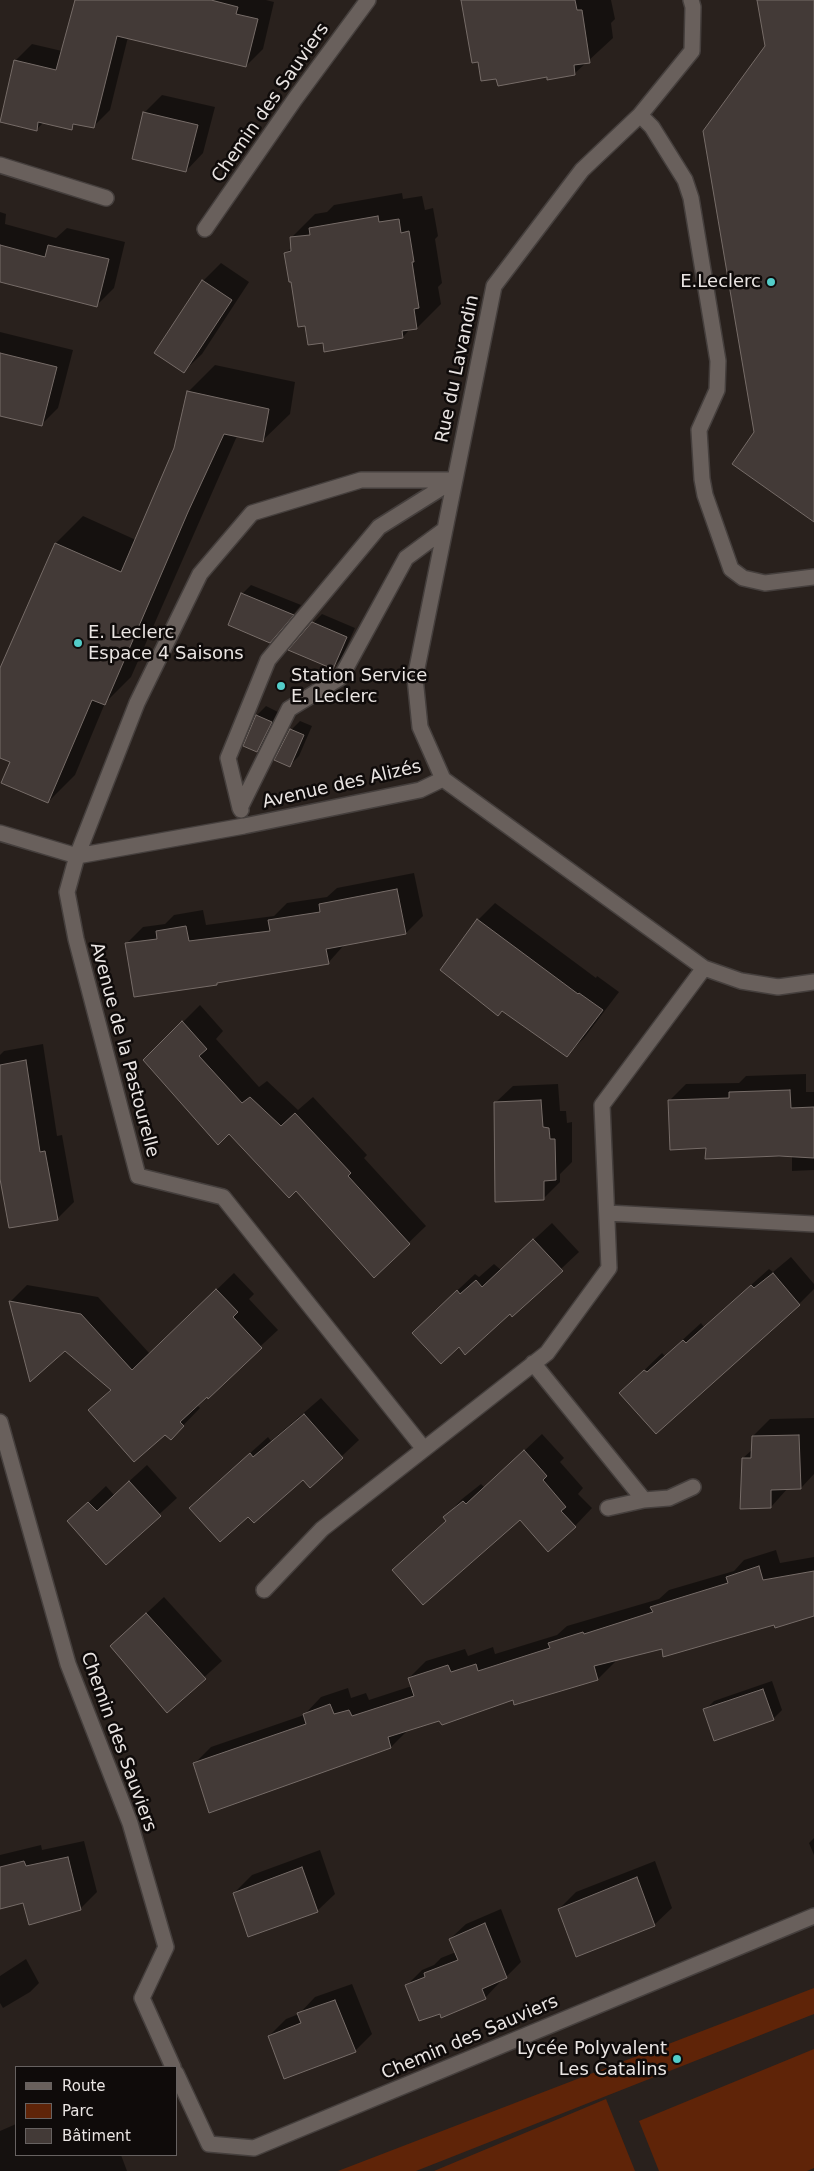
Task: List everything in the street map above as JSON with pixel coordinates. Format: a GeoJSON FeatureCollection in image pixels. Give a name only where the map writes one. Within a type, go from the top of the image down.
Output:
{"type":"FeatureCollection","features":[{"type":"Feature","properties":{"kind":"street","name":"Chemin des Sauviers"},"geometry":{"type":"LineString","coordinates":[[205,229],[295,99],[368,0]]}},
{"type":"Feature","properties":{"kind":"street","name":"Rue du Lavandin"},"geometry":{"type":"LineString","coordinates":[[443,779],[420,727],[415,678],[494,286],[582,170],[640,115],[692,51],[693,7],[691,0]]}},
{"type":"Feature","properties":{"kind":"street"},"geometry":{"type":"LineString","coordinates":[[640,115],[652,128],[685,180],[691,198],[718,361],[717,390],[699,430],[705,495],[731,569],[743,578],[765,584],[814,577]]}},
{"type":"Feature","properties":{"kind":"street"},"geometry":{"type":"LineString","coordinates":[[0,165],[106,198]]}},
{"type":"Feature","properties":{"kind":"street"},"geometry":{"type":"LineString","coordinates":[[77,856],[137,703],[200,574],[252,514],[362,480],[454,480]]}},
{"type":"Feature","properties":{"kind":"street"},"geometry":{"type":"LineString","coordinates":[[244,826],[228,758],[268,660],[378,527],[454,480]]}},
{"type":"Feature","properties":{"kind":"street"},"geometry":{"type":"LineString","coordinates":[[240,808],[289,709],[341,677],[406,558],[444,530]]}},
{"type":"Feature","properties":{"kind":"street","name":"Avenue des Alizés"},"geometry":{"type":"LineString","coordinates":[[0,833],[77,856],[244,826],[420,790],[443,779],[704,968],[741,981],[778,987],[814,982]]}},
{"type":"Feature","properties":{"kind":"street","name":"Avenue de la Pastourelle"},"geometry":{"type":"LineString","coordinates":[[77,856],[67,892],[76,939],[138,1176],[223,1197],[424,1449]]}},
{"type":"Feature","properties":{"kind":"street"},"geometry":{"type":"LineString","coordinates":[[264,1590],[322,1529],[547,1353],[609,1268],[602,1105],[704,968]]}},
{"type":"Feature","properties":{"kind":"street"},"geometry":{"type":"LineString","coordinates":[[607,1213],[814,1224]]}},
{"type":"Feature","properties":{"kind":"street"},"geometry":{"type":"LineString","coordinates":[[533,1363],[644,1500]]}},
{"type":"Feature","properties":{"kind":"street","name":"Chemin des Sauviers"},"geometry":{"type":"LineString","coordinates":[[0,1422],[68,1664],[130,1823],[166,1947],[142,1998],[173,2066]]}},
{"type":"Feature","properties":{"kind":"street"},"geometry":{"type":"LineString","coordinates":[[608,1508],[644,1500],[669,1498],[693,1487]]}},
{"type":"Feature","properties":{"kind":"street","name":"Chemin des Sauviers"},"geometry":{"type":"LineString","coordinates":[[178,2077],[208,2144],[254,2148],[814,1916]]}},
{"type":"Feature","properties":{"kind":"green space"},"geometry":{"type":"Polygon","coordinates":[[[814,1988],[814,2014],[416,2171],[338,2171],[814,1988]]]}},
{"type":"Feature","properties":{"kind":"green space"},"geometry":{"type":"Polygon","coordinates":[[[814,2049],[814,2168],[807,2171],[659,2171],[639,2121],[814,2049]]]}},
{"type":"Feature","properties":{"kind":"green space"},"geometry":{"type":"Polygon","coordinates":[[[606,2099],[635,2171],[434,2171],[606,2099]]]}},
{"type":"Feature","properties":{"kind":"building"},"geometry":{"type":"Polygon","coordinates":[[[75,0],[211,0],[238,7],[236,14],[258,19],[246,67],[117,36],[94,128],[73,124],[72,130],[38,122],[37,131],[0,122],[14,60],[56,70],[75,0]]]}},
{"type":"Feature","properties":{"kind":"building"},"geometry":{"type":"Polygon","coordinates":[[[461,0],[575,0],[577,10],[582,10],[590,63],[574,65],[575,75],[547,80],[547,77],[498,86],[496,79],[481,81],[478,62],[472,63],[461,0]]]}},
{"type":"Feature","properties":{"kind":"building","name":"E.Leclerc"},"geometry":{"type":"Polygon","coordinates":[[[757,0],[814,0],[814,522],[732,464],[754,432],[703,131],[765,46],[757,0]]]}},
{"type":"Feature","properties":{"kind":"building"},"geometry":{"type":"Polygon","coordinates":[[[143,112],[198,125],[186,172],[132,159],[143,112]]]}},
{"type":"Feature","properties":{"kind":"building"},"geometry":{"type":"Polygon","coordinates":[[[378,216],[379,222],[399,219],[401,233],[409,231],[419,308],[414,309],[417,329],[402,331],[403,338],[324,352],[323,343],[308,345],[305,326],[298,327],[284,253],[291,251],[290,237],[310,235],[309,228],[378,216]]]}},
{"type":"Feature","properties":{"kind":"building"},"geometry":{"type":"Polygon","coordinates":[[[0,245],[45,257],[48,245],[109,259],[97,307],[0,282],[0,245]]]}},
{"type":"Feature","properties":{"kind":"building"},"geometry":{"type":"Polygon","coordinates":[[[202,280],[232,300],[184,373],[154,353],[202,280]]]}},
{"type":"Feature","properties":{"kind":"building"},"geometry":{"type":"Polygon","coordinates":[[[0,353],[57,367],[42,426],[0,416],[0,353]]]}},
{"type":"Feature","properties":{"kind":"building"},"geometry":{"type":"Polygon","coordinates":[[[187,391],[269,409],[263,442],[224,434],[188,512],[105,705],[92,700],[48,803],[1,783],[10,762],[0,758],[0,668],[55,543],[121,572],[174,448],[187,391]]]}},
{"type":"Feature","properties":{"kind":"building"},"geometry":{"type":"Polygon","coordinates":[[[241,593],[294,615],[270,643],[228,625],[241,593]]]}},
{"type":"Feature","properties":{"kind":"building"},"geometry":{"type":"Polygon","coordinates":[[[312,622],[347,637],[333,669],[288,650],[312,622]]]}},
{"type":"Feature","properties":{"kind":"building"},"geometry":{"type":"Polygon","coordinates":[[[256,715],[272,722],[257,752],[243,746],[256,715]]]}},
{"type":"Feature","properties":{"kind":"building"},"geometry":{"type":"Polygon","coordinates":[[[290,729],[304,735],[290,767],[274,760],[290,729]]]}},
{"type":"Feature","properties":{"kind":"building"},"geometry":{"type":"Polygon","coordinates":[[[397,889],[406,934],[326,949],[329,964],[217,983],[217,985],[134,997],[125,943],[157,939],[156,931],[186,926],[189,941],[270,931],[268,920],[320,912],[319,904],[397,889]]]}},
{"type":"Feature","properties":{"kind":"building"},"geometry":{"type":"Polygon","coordinates":[[[477,919],[578,994],[603,1010],[567,1057],[502,1011],[498,1016],[440,970],[477,919]]]}},
{"type":"Feature","properties":{"kind":"building"},"geometry":{"type":"Polygon","coordinates":[[[182,1021],[207,1049],[199,1056],[242,1103],[250,1097],[281,1126],[295,1113],[351,1173],[348,1176],[410,1244],[374,1278],[296,1191],[289,1198],[229,1134],[218,1145],[143,1060],[182,1021]]]}},
{"type":"Feature","properties":{"kind":"building"},"geometry":{"type":"Polygon","coordinates":[[[26,1060],[40,1152],[45,1151],[58,1220],[9,1228],[0,1179],[0,1065],[26,1060]]]}},
{"type":"Feature","properties":{"kind":"building"},"geometry":{"type":"Polygon","coordinates":[[[790,1090],[791,1108],[814,1107],[814,1158],[779,1156],[705,1159],[706,1148],[670,1150],[668,1100],[729,1098],[729,1092],[790,1090]]]}},
{"type":"Feature","properties":{"kind":"building"},"geometry":{"type":"Polygon","coordinates":[[[541,1100],[543,1127],[549,1128],[550,1139],[555,1139],[556,1180],[544,1181],[544,1200],[495,1202],[494,1102],[541,1100]]]}},
{"type":"Feature","properties":{"kind":"building"},"geometry":{"type":"Polygon","coordinates":[[[533,1239],[563,1271],[512,1317],[510,1314],[465,1355],[459,1347],[441,1364],[412,1333],[457,1290],[460,1294],[476,1280],[482,1287],[533,1239]]]}},
{"type":"Feature","properties":{"kind":"building"},"geometry":{"type":"Polygon","coordinates":[[[773,1273],[800,1305],[656,1434],[619,1393],[644,1370],[647,1372],[683,1340],[686,1343],[751,1285],[754,1288],[773,1273]]]}},
{"type":"Feature","properties":{"kind":"building"},"geometry":{"type":"Polygon","coordinates":[[[216,1289],[238,1312],[233,1317],[262,1348],[208,1399],[207,1397],[180,1422],[184,1426],[171,1440],[165,1435],[134,1462],[88,1410],[111,1390],[65,1351],[30,1382],[9,1301],[81,1314],[132,1370],[216,1289]]]}},
{"type":"Feature","properties":{"kind":"building"},"geometry":{"type":"Polygon","coordinates":[[[304,1414],[343,1458],[310,1488],[303,1480],[254,1523],[248,1517],[220,1542],[189,1508],[250,1453],[253,1457],[304,1414]]]}},
{"type":"Feature","properties":{"kind":"building"},"geometry":{"type":"Polygon","coordinates":[[[799,1435],[801,1489],[771,1490],[771,1508],[740,1509],[742,1458],[751,1458],[752,1436],[799,1435]]]}},
{"type":"Feature","properties":{"kind":"building"},"geometry":{"type":"Polygon","coordinates":[[[524,1450],[547,1476],[543,1480],[566,1507],[561,1511],[576,1527],[548,1552],[520,1520],[423,1605],[392,1570],[446,1521],[443,1517],[463,1501],[466,1504],[524,1450]]]}},
{"type":"Feature","properties":{"kind":"building"},"geometry":{"type":"Polygon","coordinates":[[[129,1481],[161,1516],[106,1565],[67,1521],[88,1502],[97,1511],[129,1481]]]}},
{"type":"Feature","properties":{"kind":"building"},"geometry":{"type":"Polygon","coordinates":[[[759,1566],[763,1580],[814,1571],[814,1616],[775,1628],[774,1625],[663,1657],[662,1649],[594,1666],[598,1680],[514,1705],[513,1700],[442,1725],[439,1721],[388,1737],[391,1748],[209,1813],[193,1763],[306,1724],[303,1714],[330,1704],[334,1714],[349,1710],[352,1716],[414,1696],[408,1678],[448,1665],[451,1672],[476,1664],[478,1671],[550,1648],[548,1643],[583,1632],[584,1634],[653,1612],[650,1607],[728,1583],[726,1577],[759,1566]]]}},
{"type":"Feature","properties":{"kind":"building"},"geometry":{"type":"Polygon","coordinates":[[[146,1613],[206,1679],[167,1713],[110,1646],[146,1613]]]}},
{"type":"Feature","properties":{"kind":"building"},"geometry":{"type":"Polygon","coordinates":[[[763,1689],[774,1720],[714,1741],[703,1709],[763,1689]]]}},
{"type":"Feature","properties":{"kind":"building"},"geometry":{"type":"Polygon","coordinates":[[[68,1857],[81,1910],[29,1925],[23,1903],[0,1909],[0,1867],[24,1861],[26,1866],[68,1857]]]}},
{"type":"Feature","properties":{"kind":"building"},"geometry":{"type":"Polygon","coordinates":[[[302,1867],[318,1912],[248,1937],[233,1893],[302,1867]]]}},
{"type":"Feature","properties":{"kind":"building"},"geometry":{"type":"Polygon","coordinates":[[[637,1877],[655,1926],[576,1957],[558,1909],[637,1877]]]}},
{"type":"Feature","properties":{"kind":"building"},"geometry":{"type":"Polygon","coordinates":[[[485,1923],[507,1978],[482,1989],[486,1999],[441,2018],[440,2014],[419,2021],[405,1985],[425,1977],[424,1973],[458,1960],[449,1939],[485,1923]]]}},
{"type":"Feature","properties":{"kind":"building"},"geometry":{"type":"Polygon","coordinates":[[[335,2000],[356,2052],[284,2079],[268,2036],[301,2023],[297,2013],[335,2000]]]}},
{"type":"Feature","properties":{"kind":"place","name":"E.Leclerc"},"geometry":{"type":"Point","coordinates":[771,282]}},
{"type":"Feature","properties":{"kind":"place","name":"E. Leclerc Espace 4 Saisons"},"geometry":{"type":"Point","coordinates":[78,643]}},
{"type":"Feature","properties":{"kind":"place","name":"Station Service E. Leclerc"},"geometry":{"type":"Point","coordinates":[281,686]}},
{"type":"Feature","properties":{"kind":"place","name":"Lycée Polyvalent Les Catalins"},"geometry":{"type":"Point","coordinates":[677,2059]}}]}
